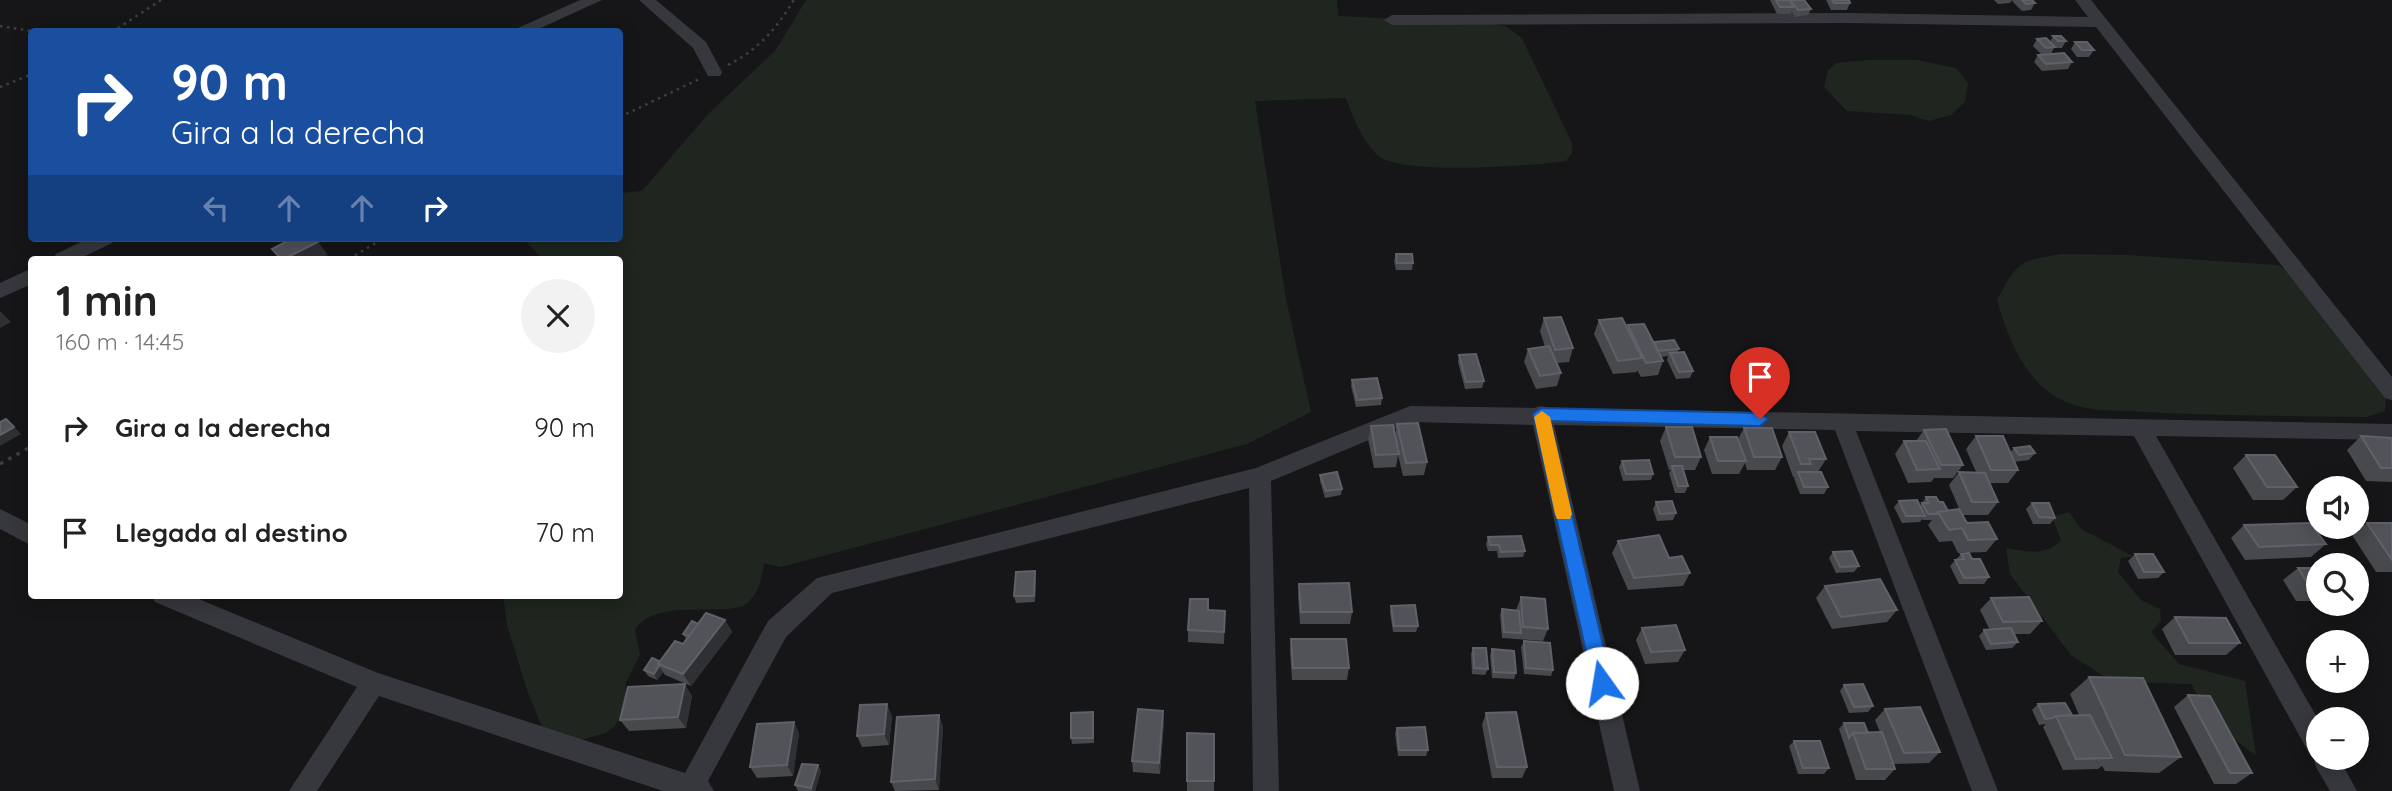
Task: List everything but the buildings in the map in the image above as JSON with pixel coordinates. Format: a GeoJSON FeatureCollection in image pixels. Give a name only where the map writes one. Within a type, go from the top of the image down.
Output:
{"type":"FeatureCollection","features":[{"type":"Feature","properties":{"kind":"street"},"geometry":{"type":"LineString","coordinates":[[527,28],[594,0]]}},
{"type":"Feature","properties":{"kind":"street"},"geometry":{"type":"LineString","coordinates":[[647,0],[700,45],[714,72]]}},
{"type":"Feature","properties":{"kind":"street"},"geometry":{"type":"LineString","coordinates":[[1849,0],[1858,18]]}},
{"type":"Feature","properties":{"kind":"street"},"geometry":{"type":"LineString","coordinates":[[2082,0],[2392,392]]}},
{"type":"Feature","properties":{"kind":"street"},"geometry":{"type":"LineString","coordinates":[[1392,20],[1858,18],[2100,22]]}},
{"type":"Feature","properties":{"kind":"street"},"geometry":{"type":"LineString","coordinates":[[69,256],[97,242]]}},
{"type":"Feature","properties":{"kind":"street"},"geometry":{"type":"LineString","coordinates":[[0,291],[28,277]]}},
{"type":"Feature","properties":{"kind":"street"},"geometry":{"type":"LineString","coordinates":[[173,599],[374,683],[694,790],[777,629],[825,585],[1260,476],[1410,414],[1541,414],[2141,429],[2392,432]]}},
{"type":"Feature","properties":{"kind":"street"},"geometry":{"type":"LineString","coordinates":[[1541,414],[1627,791]]}},
{"type":"Feature","properties":{"kind":"street"},"geometry":{"type":"LineString","coordinates":[[1842,421],[1984,791]]}},
{"type":"Feature","properties":{"kind":"street"},"geometry":{"type":"LineString","coordinates":[[2141,429],[2306,723]]}},
{"type":"Feature","properties":{"kind":"street"},"geometry":{"type":"LineString","coordinates":[[1260,476],[1266,791]]}},
{"type":"Feature","properties":{"kind":"street"},"geometry":{"type":"LineString","coordinates":[[0,518],[28,535]]}},
{"type":"Feature","properties":{"kind":"street"},"geometry":{"type":"LineString","coordinates":[[302,791],[374,683]]}},
{"type":"Feature","properties":{"kind":"street"},"geometry":{"type":"LineString","coordinates":[[2332,770],[2344,791]]}},
{"type":"Feature","properties":{"kind":"path"},"geometry":{"type":"LineString","coordinates":[[118,28],[161,0]]}},
{"type":"Feature","properties":{"kind":"path"},"geometry":{"type":"LineString","coordinates":[[0,26],[28,31]]}},
{"type":"Feature","properties":{"kind":"path"},"geometry":{"type":"LineString","coordinates":[[0,87],[28,76]]}},
{"type":"Feature","properties":{"kind":"path"},"geometry":{"type":"LineString","coordinates":[[354,256],[377,242]]}},
{"type":"Feature","properties":{"kind":"path"},"geometry":{"type":"LineString","coordinates":[[0,464],[28,448]]}},
{"type":"Feature","properties":{"kind":"shaded area"},"geometry":{"type":"Polygon","coordinates":[[[806,0],[1337,0],[1338,16],[1489,23],[1507,27],[1522,38],[1572,143],[1572,153],[1566,161],[1526,165],[1467,168],[1411,166],[1377,155],[1362,136],[1346,98],[1255,101],[1286,299],[1311,412],[1247,444],[781,567],[764,563],[758,589],[741,607],[669,611],[643,621],[635,630],[640,655],[626,682],[624,710],[614,727],[605,733],[571,743],[544,732],[527,690],[507,625],[504,599],[623,599],[623,256],[539,256],[527,242],[623,242],[623,193],[642,191],[709,113],[775,51],[806,0]]]}},
{"type":"Feature","properties":{"kind":"shaded area"},"geometry":{"type":"Polygon","coordinates":[[[1917,60],[1956,68],[1968,83],[1965,102],[1951,115],[1929,121],[1910,115],[1847,111],[1824,87],[1828,71],[1836,63],[1917,60]]]}},
{"type":"Feature","properties":{"kind":"shaded area"},"geometry":{"type":"Polygon","coordinates":[[[2062,254],[2127,255],[2277,265],[2289,271],[2386,396],[2385,411],[2366,417],[2202,414],[2104,410],[2082,407],[2062,400],[2037,382],[2019,357],[1997,300],[2010,277],[2021,265],[2062,254]]]}},
{"type":"Feature","properties":{"kind":"shaded area"},"geometry":{"type":"Polygon","coordinates":[[[2069,512],[2081,529],[2133,556],[2121,558],[2118,572],[2141,600],[2160,609],[2161,621],[2151,632],[2179,664],[2245,681],[2256,756],[2216,725],[2191,684],[2113,682],[2071,655],[2010,574],[2006,548],[2035,552],[2049,549],[2061,540],[2052,517],[2069,512]]]}},
{"type":"Feature","properties":{"kind":"slow traffic"},"geometry":{"type":"LineString","coordinates":[[1542,417],[1564,514]]}},
{"type":"Feature","properties":{"kind":"route"},"geometry":{"type":"LineString","coordinates":[[1602,683],[1541,414],[1760,419]]}}]}
